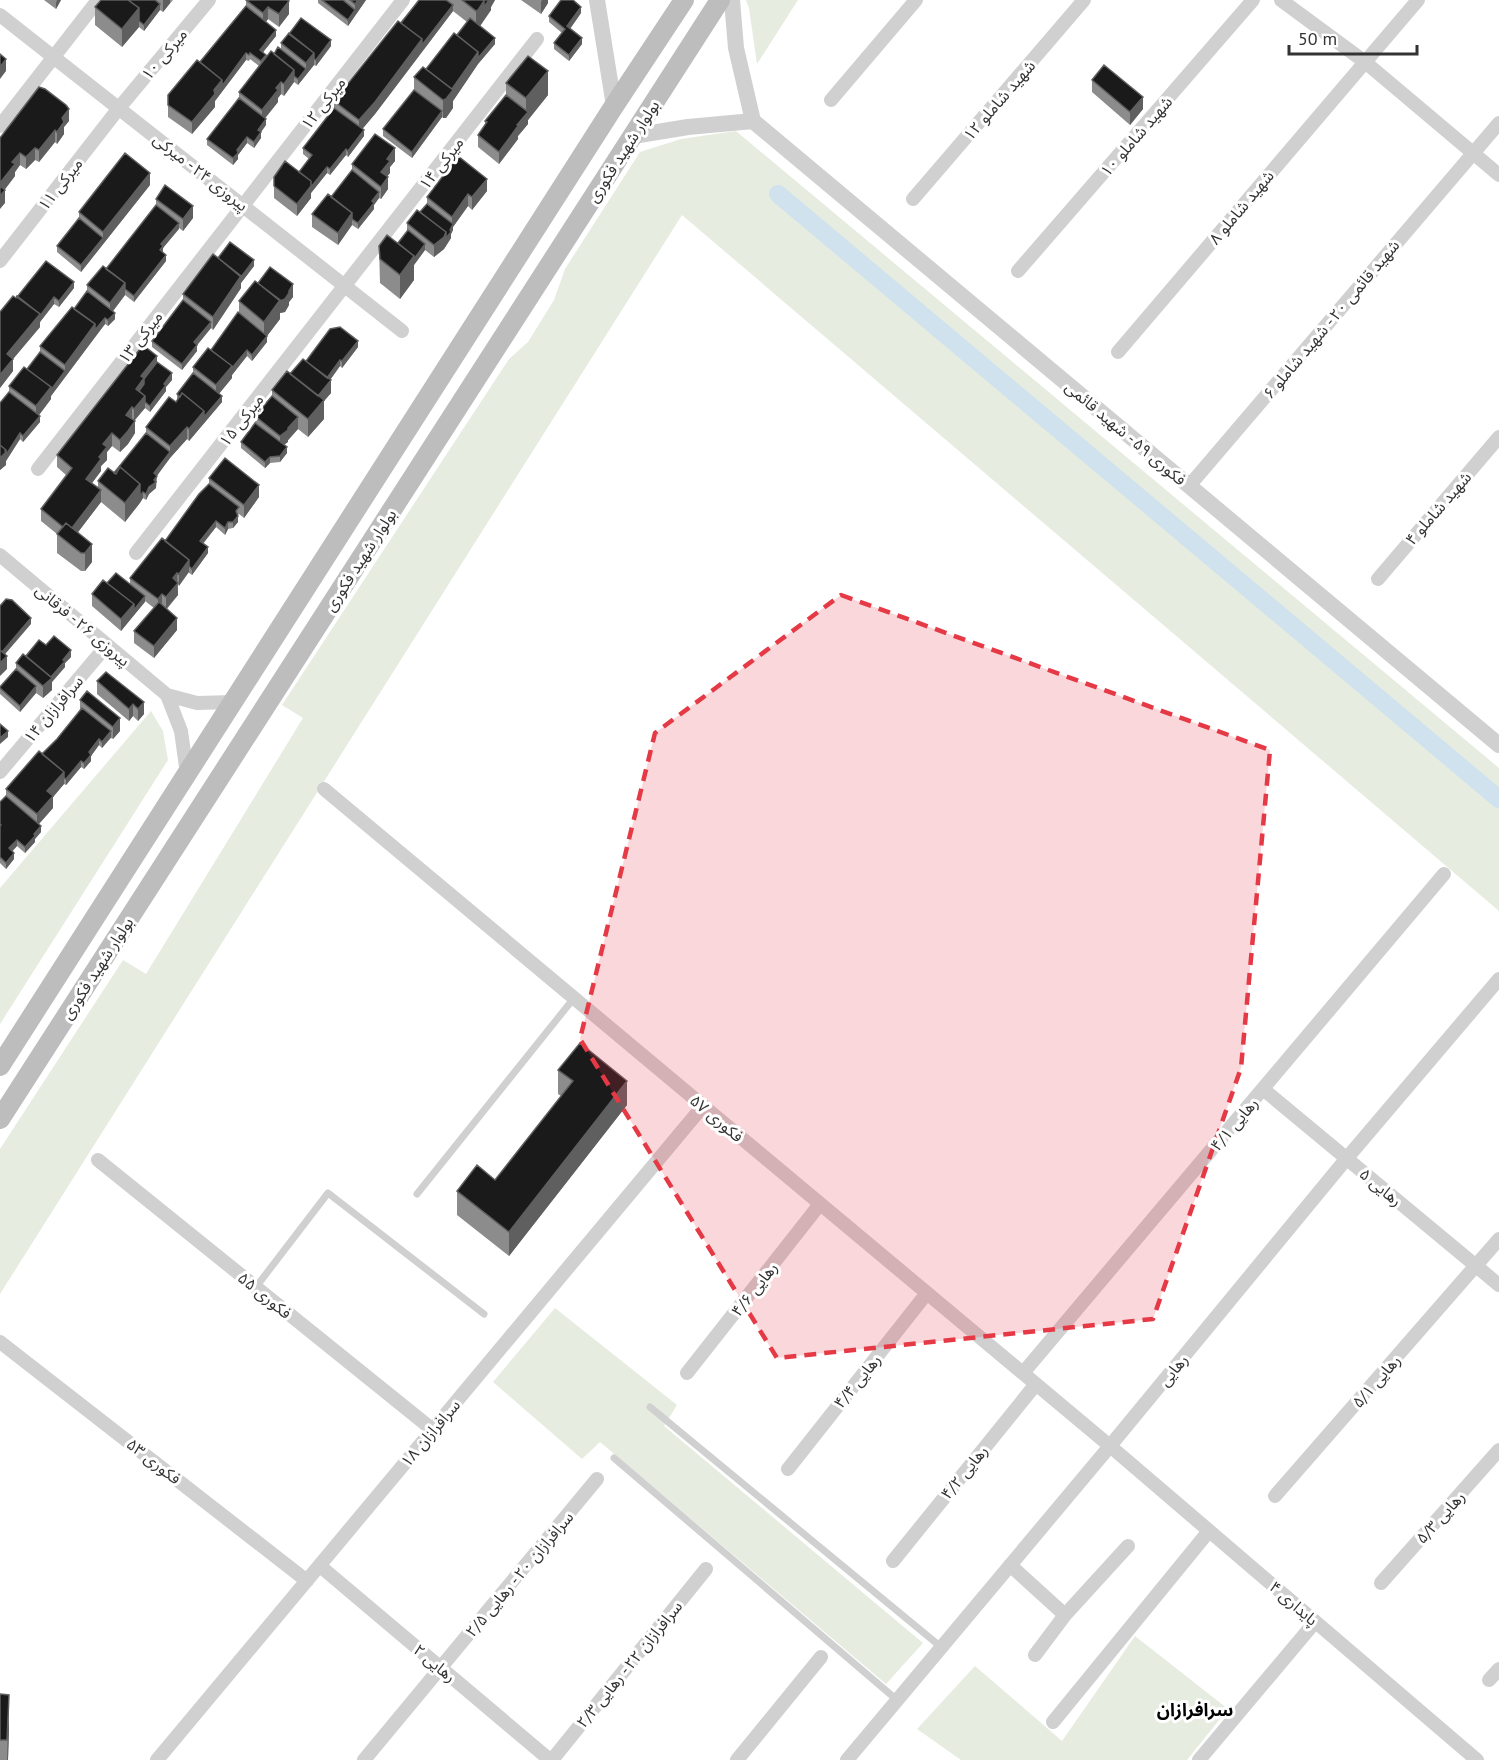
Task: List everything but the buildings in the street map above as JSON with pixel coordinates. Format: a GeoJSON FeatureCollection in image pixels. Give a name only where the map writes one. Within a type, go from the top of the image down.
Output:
{"type":"FeatureCollection","features":[{"type":"Feature","properties":{"kind":"main road","name":"بولوار شهید فکوری"},"geometry":{"type":"LineString","coordinates":[[0,1066],[684,0]]}},
{"type":"Feature","properties":{"kind":"main road","name":"بولوار شهید فکوری"},"geometry":{"type":"LineString","coordinates":[[0,1119],[720,0]]}},
{"type":"Feature","properties":{"kind":"street"},"geometry":{"type":"LineString","coordinates":[[0,126],[98,0]]}},
{"type":"Feature","properties":{"kind":"street","name":"میرکی ۱۰"},"geometry":{"type":"LineString","coordinates":[[119,108],[209,0]]}},
{"type":"Feature","properties":{"kind":"street","name":"میرکی ۱۲"},"geometry":{"type":"LineString","coordinates":[[243,206],[403,0]]}},
{"type":"Feature","properties":{"kind":"street"},"geometry":{"type":"LineString","coordinates":[[597,0],[614,106]]}},
{"type":"Feature","properties":{"kind":"street"},"geometry":{"type":"LineString","coordinates":[[633,136],[688,127],[753,121],[736,48],[732,0]]}},
{"type":"Feature","properties":{"kind":"street"},"geometry":{"type":"LineString","coordinates":[[831,100],[916,0]]}},
{"type":"Feature","properties":{"kind":"street","name":"شهید شاملو ۱۲"},"geometry":{"type":"LineString","coordinates":[[913,199],[1084,0]]}},
{"type":"Feature","properties":{"kind":"street","name":"شهید شاملو ۱۰"},"geometry":{"type":"LineString","coordinates":[[1018,271],[1253,0]]}},
{"type":"Feature","properties":{"kind":"street"},"geometry":{"type":"LineString","coordinates":[[1281,0],[1365,62],[1499,175]]}},
{"type":"Feature","properties":{"kind":"street","name":"شهید شاملو ۸"},"geometry":{"type":"LineString","coordinates":[[1118,352],[1418,0]]}},
{"type":"Feature","properties":{"kind":"street","name":"پیروزی ۲۴ - میرکی"},"geometry":{"type":"LineString","coordinates":[[0,15],[402,331]]}},
{"type":"Feature","properties":{"kind":"street","name":"میرکی ۱۴"},"geometry":{"type":"LineString","coordinates":[[345,286],[537,39]]}},
{"type":"Feature","properties":{"kind":"street","name":"میرکی ۱۱"},"geometry":{"type":"LineString","coordinates":[[0,261],[119,108]]}},
{"type":"Feature","properties":{"kind":"street","name":"فکوری ۵۹ - شهید قائمی"},"geometry":{"type":"LineString","coordinates":[[753,121],[1499,745]]}},
{"type":"Feature","properties":{"kind":"street","name":"شهید قائمی ۲۰ - شهید شاملو ۶"},"geometry":{"type":"LineString","coordinates":[[1189,486],[1499,123]]}},
{"type":"Feature","properties":{"kind":"street","name":"میرکی ۱۳"},"geometry":{"type":"LineString","coordinates":[[38,469],[243,206]]}},
{"type":"Feature","properties":{"kind":"street","name":"میرکی ۱۵"},"geometry":{"type":"LineString","coordinates":[[136,554],[345,286]]}},
{"type":"Feature","properties":{"kind":"street","name":"شهید شاملو ۴"},"geometry":{"type":"LineString","coordinates":[[1377,579],[1499,437]]}},
{"type":"Feature","properties":{"kind":"street","name":"پیروزی ۲۶ - فرقانی"},"geometry":{"type":"LineString","coordinates":[[1,557],[167,695]]}},
{"type":"Feature","properties":{"kind":"street","name":"سرافرازان ۱۴"},"geometry":{"type":"LineString","coordinates":[[0,772],[107,645]]}},
{"type":"Feature","properties":{"kind":"street"},"geometry":{"type":"LineString","coordinates":[[167,695],[197,703],[233,702]]}},
{"type":"Feature","properties":{"kind":"street"},"geometry":{"type":"LineString","coordinates":[[167,695],[181,731],[187,774]]}},
{"type":"Feature","properties":{"kind":"street","name":"فکوری ۵۷"},"geometry":{"type":"LineString","coordinates":[[324,789],[1110,1446]]}},
{"type":"Feature","properties":{"kind":"street","name":"رهایی ۴/۱"},"geometry":{"type":"LineString","coordinates":[[1023,1373],[1444,874]]}},
{"type":"Feature","properties":{"kind":"street","name":"رهایی"},"geometry":{"type":"LineString","coordinates":[[847,1760],[1347,1158],[1499,979]]}},
{"type":"Feature","properties":{"kind":"street","name":"رهایی ۵"},"geometry":{"type":"LineString","coordinates":[[1263,1089],[1499,1285]]}},
{"type":"Feature","properties":{"kind":"street","name":"سرافرازان ۱۸"},"geometry":{"type":"LineString","coordinates":[[157,1760],[703,1106]]}},
{"type":"Feature","properties":{"kind":"street","name":"فکوری ۵۵"},"geometry":{"type":"LineString","coordinates":[[98,1160],[433,1430]]}},
{"type":"Feature","properties":{"kind":"street","name":"رهایی ۴/۶"},"geometry":{"type":"LineString","coordinates":[[687,1373],[820,1204]]}},
{"type":"Feature","properties":{"kind":"street","name":"رهایی ۵/۱"},"geometry":{"type":"LineString","coordinates":[[1275,1496],[1499,1239]]}},
{"type":"Feature","properties":{"kind":"street","name":"رهایی ۴/۴"},"geometry":{"type":"LineString","coordinates":[[788,1469],[927,1293]]}},
{"type":"Feature","properties":{"kind":"street","name":"فکوری ۵۳"},"geometry":{"type":"LineString","coordinates":[[0,1342],[307,1581]]}},
{"type":"Feature","properties":{"kind":"street","name":"رهایی ۴/۲"},"geometry":{"type":"LineString","coordinates":[[893,1561],[1036,1384]]}},
{"type":"Feature","properties":{"kind":"street","name":"پایداری ۴"},"geometry":{"type":"LineString","coordinates":[[1110,1446],[1477,1760]]}},
{"type":"Feature","properties":{"kind":"street","name":"رهایی ۵/۳"},"geometry":{"type":"LineString","coordinates":[[1381,1583],[1499,1450]]}},
{"type":"Feature","properties":{"kind":"street","name":"سرافرازان ۲۰ - رهایی ۲/۵"},"geometry":{"type":"LineString","coordinates":[[364,1760],[597,1479]]}},
{"type":"Feature","properties":{"kind":"street"},"geometry":{"type":"LineString","coordinates":[[1053,1722],[1209,1531]]}},
{"type":"Feature","properties":{"kind":"street"},"geometry":{"type":"LineString","coordinates":[[1035,1654],[1065,1616],[1128,1546]]}},
{"type":"Feature","properties":{"kind":"street"},"geometry":{"type":"LineString","coordinates":[[1010,1565],[1065,1616]]}},
{"type":"Feature","properties":{"kind":"street","name":"رهایی ۲"},"geometry":{"type":"LineString","coordinates":[[320,1566],[551,1760]]}},
{"type":"Feature","properties":{"kind":"street","name":"سرافرازان ۲۲ - رهایی ۲/۳"},"geometry":{"type":"LineString","coordinates":[[551,1760],[706,1569]]}},
{"type":"Feature","properties":{"kind":"street"},"geometry":{"type":"LineString","coordinates":[[1199,1760],[1315,1622]]}},
{"type":"Feature","properties":{"kind":"street"},"geometry":{"type":"LineString","coordinates":[[737,1760],[821,1657]]}},
{"type":"Feature","properties":{"kind":"street"},"geometry":{"type":"LineString","coordinates":[[1489,1680],[1499,1669]]}},
{"type":"Feature","properties":{"kind":"lane"},"geometry":{"type":"LineString","coordinates":[[417,1194],[574,998]]}},
{"type":"Feature","properties":{"kind":"lane"},"geometry":{"type":"LineString","coordinates":[[256,1287],[328,1193],[484,1314]]}},
{"type":"Feature","properties":{"kind":"lane"},"geometry":{"type":"LineString","coordinates":[[650,1407],[941,1647]]}},
{"type":"Feature","properties":{"kind":"lane"},"geometry":{"type":"LineString","coordinates":[[614,1458],[897,1700]]}},
{"type":"Feature","properties":{"kind":"highlighted area"},"geometry":{"type":"Polygon","coordinates":[[[841,595],[1270,750],[1241,1068],[1153,1319],[777,1358],[580,1039],[655,733],[841,595]]]}},
{"type":"Feature","properties":{"kind":"shaded area"},"geometry":{"type":"Polygon","coordinates":[[[746,0],[798,0],[757,64],[749,8],[746,0]]]}},
{"type":"Feature","properties":{"kind":"shaded area"},"geometry":{"type":"Polygon","coordinates":[[[736,131],[1499,768],[1499,911],[682,215],[0,1294],[0,1149],[123,960],[146,974],[303,718],[282,705],[509,359],[528,342],[554,300],[565,269],[640,152],[681,139],[736,131]]]}},
{"type":"Feature","properties":{"kind":"shaded area"},"geometry":{"type":"Polygon","coordinates":[[[151,711],[163,731],[168,760],[0,1024],[0,888],[151,711]]]}},
{"type":"Feature","properties":{"kind":"shaded area"},"geometry":{"type":"Polygon","coordinates":[[[555,1308],[677,1405],[664,1426],[923,1643],[886,1684],[600,1442],[582,1459],[493,1382],[555,1308]]]}},
{"type":"Feature","properties":{"kind":"shaded area"},"geometry":{"type":"Polygon","coordinates":[[[1135,1636],[1228,1709],[1187,1760],[961,1760],[917,1729],[975,1666],[1062,1741],[1135,1636]]]}},
{"type":"Feature","properties":{"kind":"waterway"},"geometry":{"type":"LineString","coordinates":[[778,194],[1499,799]]}},
{"type":"Feature","properties":{"kind":"district","name":"سرافرازان"},"geometry":{"type":"Point","coordinates":[1195,1710]}}]}
